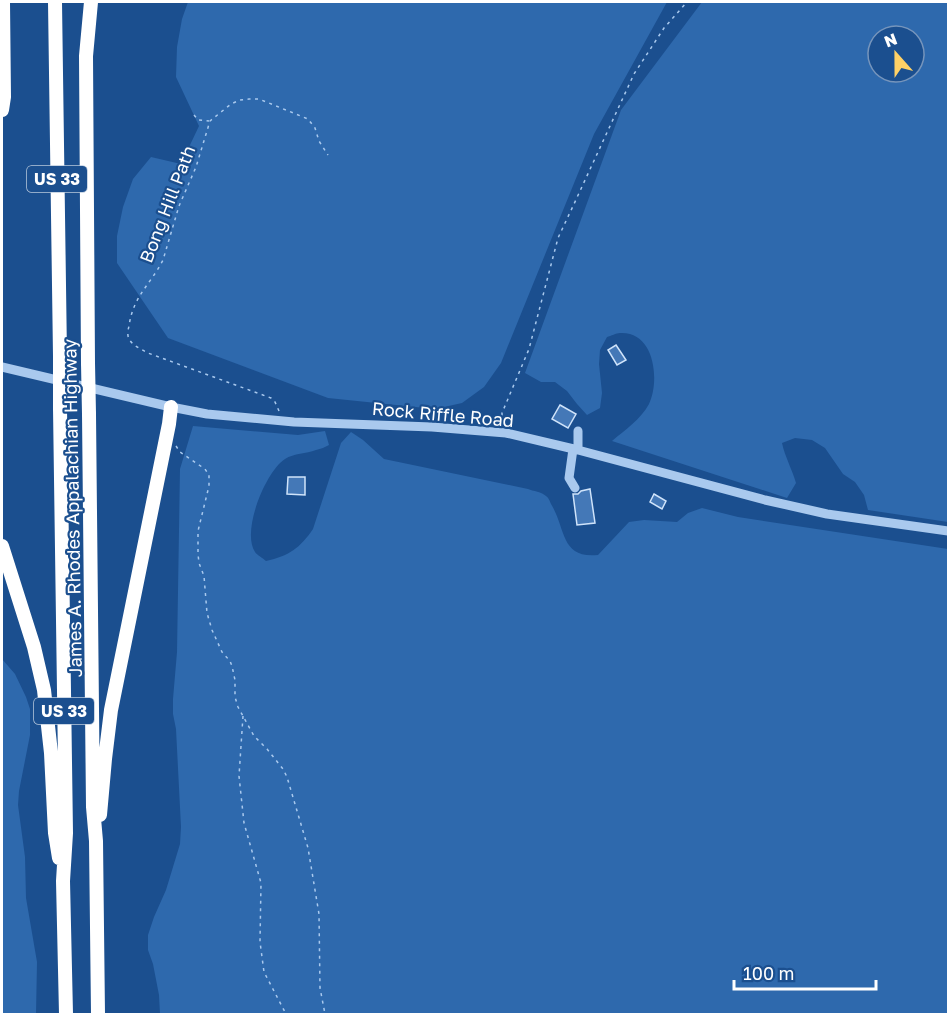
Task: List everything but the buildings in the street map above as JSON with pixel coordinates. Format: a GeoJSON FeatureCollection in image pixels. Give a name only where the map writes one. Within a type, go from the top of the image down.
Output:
{"type":"FeatureCollection","features":[{"type":"Feature","properties":{"kind":"highway"},"geometry":{"type":"LineString","coordinates":[[2,110],[4,97],[3,2]]}},
{"type":"Feature","properties":{"kind":"highway","name":"James A. Rhodes Appalachian Highway"},"geometry":{"type":"LineString","coordinates":[[56,2],[66,1014]]}},
{"type":"Feature","properties":{"kind":"highway","name":"James A. Rhodes Appalachian Highway"},"geometry":{"type":"LineString","coordinates":[[91,2],[86,56],[88,363],[93,807],[96,841],[98,1014]]}},
{"type":"Feature","properties":{"kind":"highway"},"geometry":{"type":"LineString","coordinates":[[96,841],[102,808],[111,710],[171,407]]}},
{"type":"Feature","properties":{"kind":"highway"},"geometry":{"type":"LineString","coordinates":[[2,546],[34,647],[44,690],[51,753],[54,833],[63,881]]}},
{"type":"Feature","properties":{"kind":"street","name":"Rock Riffle Road"},"geometry":{"type":"LineString","coordinates":[[2,367],[207,414],[282,421],[432,427],[502,433],[576,449],[765,500],[827,514],[948,531]]}},
{"type":"Feature","properties":{"kind":"street"},"geometry":{"type":"LineString","coordinates":[[575,488],[569,478],[578,431]]}},
{"type":"Feature","properties":{"kind":"path"},"geometry":{"type":"LineString","coordinates":[[502,433],[502,413],[528,349],[558,238],[634,74],[664,28],[687,2]]}},
{"type":"Feature","properties":{"kind":"path"},"geometry":{"type":"LineString","coordinates":[[194,115],[198,120],[210,120],[240,100],[259,99],[308,119],[328,155]]}},
{"type":"Feature","properties":{"kind":"path","name":"Bong Hill Path"},"geometry":{"type":"LineString","coordinates":[[210,120],[196,167],[179,206],[163,260],[137,299],[130,319],[129,340],[134,346],[148,353],[271,398],[280,413]]}},
{"type":"Feature","properties":{"kind":"path"},"geometry":{"type":"LineString","coordinates":[[174,442],[180,452],[205,469],[209,475],[209,486],[198,531],[198,554],[204,576],[207,613],[219,646],[232,666],[238,707],[254,736],[267,749],[287,777],[308,848],[319,914],[320,988],[325,1014]]}},
{"type":"Feature","properties":{"kind":"path"},"geometry":{"type":"LineString","coordinates":[[243,715],[239,776],[244,823],[261,883],[260,942],[264,972],[286,1014]]}},
{"type":"Feature","properties":{"kind":"shaded area"},"geometry":{"type":"Polygon","coordinates":[[[188,2],[667,2],[594,134],[501,363],[484,387],[462,403],[435,409],[328,398],[168,338],[117,263],[117,236],[123,207],[133,179],[151,157],[181,164],[199,126],[176,77],[177,47],[188,2]]]}},
{"type":"Feature","properties":{"kind":"shaded area"},"geometry":{"type":"Polygon","coordinates":[[[702,2],[948,2],[948,522],[868,510],[864,495],[855,482],[843,474],[825,448],[812,440],[795,438],[782,443],[796,483],[787,498],[612,441],[642,415],[652,394],[654,371],[652,359],[641,340],[632,335],[618,333],[607,337],[600,350],[602,393],[600,408],[587,415],[567,391],[555,382],[541,382],[525,373],[621,110],[702,2]]]}},
{"type":"Feature","properties":{"kind":"shaded area"},"geometry":{"type":"Polygon","coordinates":[[[193,426],[298,435],[325,431],[329,445],[285,459],[263,488],[253,517],[251,542],[255,552],[266,561],[281,557],[293,550],[313,529],[341,443],[351,432],[384,459],[528,489],[542,494],[547,497],[556,513],[570,547],[586,555],[598,555],[629,522],[644,520],[677,522],[688,513],[702,508],[738,517],[948,549],[948,1014],[160,1014],[159,995],[148,950],[148,935],[166,890],[180,844],[181,827],[173,699],[177,652],[180,469],[193,426]]]}},
{"type":"Feature","properties":{"kind":"shaded area"},"geometry":{"type":"Polygon","coordinates":[[[2,659],[15,674],[30,709],[30,735],[18,805],[25,857],[26,898],[37,962],[36,1014],[2,1014],[2,659]]]}}]}
